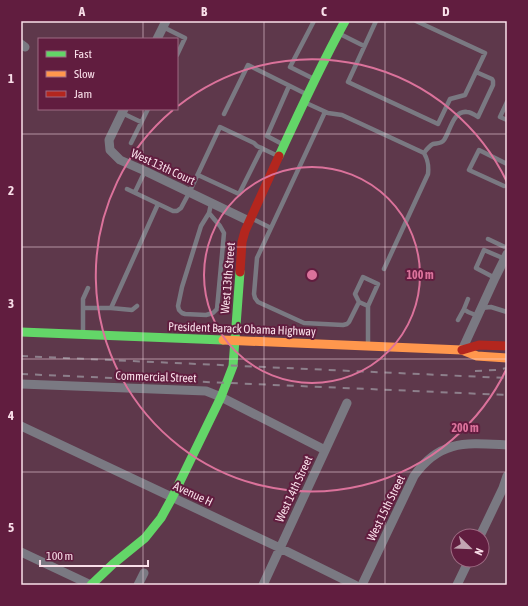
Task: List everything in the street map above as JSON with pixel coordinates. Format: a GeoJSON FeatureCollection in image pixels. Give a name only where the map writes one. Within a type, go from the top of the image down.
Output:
{"type":"FeatureCollection","features":[{"type":"Feature","properties":{"kind":"street","name":"West 13th Street"},"geometry":{"type":"LineString","coordinates":[[91,585],[113,564],[145,538],[161,518],[221,397],[233,366],[242,242],[245,231],[315,79],[345,21]]}},
{"type":"Feature","properties":{"kind":"street"},"geometry":{"type":"LineString","coordinates":[[157,38],[164,24]]}},
{"type":"Feature","properties":{"kind":"street","name":"West 13th Court"},"geometry":{"type":"LineString","coordinates":[[123,111],[109,140],[110,150],[120,160],[189,192],[211,204],[250,220]]}},
{"type":"Feature","properties":{"kind":"street"},"geometry":{"type":"LineString","coordinates":[[462,350],[506,257]]}},
{"type":"Feature","properties":{"kind":"street","name":"President Barack Obama Highway"},"geometry":{"type":"LineString","coordinates":[[21,332],[462,350],[479,345],[507,346]]}},
{"type":"Feature","properties":{"kind":"street","name":"President Barack Obama Highway"},"geometry":{"type":"LineString","coordinates":[[462,350],[477,356],[507,358]]}},
{"type":"Feature","properties":{"kind":"street","name":"Commercial Street"},"geometry":{"type":"LineString","coordinates":[[21,384],[206,391],[221,397],[325,450]]}},
{"type":"Feature","properties":{"kind":"street","name":"West 14th Street"},"geometry":{"type":"LineString","coordinates":[[262,585],[347,402]]}},
{"type":"Feature","properties":{"kind":"street","name":"Avenue H"},"geometry":{"type":"LineString","coordinates":[[21,426],[355,585]]}},
{"type":"Feature","properties":{"kind":"street","name":"West 15th Street"},"geometry":{"type":"LineString","coordinates":[[362,585],[414,476],[420,467],[436,453],[456,445],[507,445]]}},
{"type":"Feature","properties":{"kind":"street"},"geometry":{"type":"LineString","coordinates":[[484,528],[503,488],[507,476]]}},
{"type":"Feature","properties":{"kind":"street"},"geometry":{"type":"LineString","coordinates":[[21,552],[91,585]]}},
{"type":"Feature","properties":{"kind":"street"},"geometry":{"type":"LineString","coordinates":[[457,585],[465,568]]}},
{"type":"Feature","properties":{"kind":"street"},"geometry":{"type":"LineString","coordinates":[[138,585],[144,573]]}},
{"type":"Feature","properties":{"kind":"lane"},"geometry":{"type":"LineString","coordinates":[[314,21],[290,67],[315,79]]}},
{"type":"Feature","properties":{"kind":"lane"},"geometry":{"type":"LineString","coordinates":[[376,21],[348,82],[438,124],[450,99],[465,95],[485,53],[416,21]]}},
{"type":"Feature","properties":{"kind":"lane"},"geometry":{"type":"LineString","coordinates":[[164,24],[185,38],[178,53]]}},
{"type":"Feature","properties":{"kind":"lane"},"geometry":{"type":"LineString","coordinates":[[338,34],[364,46]]}},
{"type":"Feature","properties":{"kind":"lane"},"geometry":{"type":"LineString","coordinates":[[224,114],[248,65],[289,86],[325,112],[342,115],[424,153],[428,159],[428,174],[384,269]]}},
{"type":"Feature","properties":{"kind":"lane"},"geometry":{"type":"LineString","coordinates":[[424,153],[431,145],[440,143],[444,140],[454,119],[462,112],[467,112],[478,117],[494,85],[492,79],[476,72]]}},
{"type":"Feature","properties":{"kind":"lane"},"geometry":{"type":"LineString","coordinates":[[284,146],[267,136],[289,86]]}},
{"type":"Feature","properties":{"kind":"lane"},"geometry":{"type":"LineString","coordinates":[[507,102],[500,117],[507,120]]}},
{"type":"Feature","properties":{"kind":"lane"},"geometry":{"type":"LineString","coordinates":[[131,144],[147,110]]}},
{"type":"Feature","properties":{"kind":"lane"},"geometry":{"type":"LineString","coordinates":[[123,111],[141,122]]}},
{"type":"Feature","properties":{"kind":"lane"},"geometry":{"type":"LineString","coordinates":[[325,112],[257,258],[254,294],[258,302],[304,323],[347,324],[359,302]]}},
{"type":"Feature","properties":{"kind":"lane"},"geometry":{"type":"LineString","coordinates":[[127,189],[158,204],[177,211],[181,208],[198,175],[220,127],[279,156]]}},
{"type":"Feature","properties":{"kind":"lane"},"geometry":{"type":"LineString","coordinates":[[198,175],[239,194],[262,148]]}},
{"type":"Feature","properties":{"kind":"lane"},"geometry":{"type":"LineString","coordinates":[[504,186],[469,170],[479,150],[507,164]]}},
{"type":"Feature","properties":{"kind":"lane"},"geometry":{"type":"LineString","coordinates":[[135,192],[144,171]]}},
{"type":"Feature","properties":{"kind":"lane"},"geometry":{"type":"LineString","coordinates":[[111,308],[158,204]]}},
{"type":"Feature","properties":{"kind":"lane"},"geometry":{"type":"LineString","coordinates":[[208,213],[220,226],[224,233],[216,309],[213,314],[185,314],[179,310],[178,306],[182,287],[201,226],[211,204]]}},
{"type":"Feature","properties":{"kind":"lane"},"geometry":{"type":"LineString","coordinates":[[250,220],[271,228]]}},
{"type":"Feature","properties":{"kind":"lane"},"geometry":{"type":"LineString","coordinates":[[488,239],[507,248]]}},
{"type":"Feature","properties":{"kind":"lane"},"geometry":{"type":"LineString","coordinates":[[495,278],[476,268],[484,250],[506,257]]}},
{"type":"Feature","properties":{"kind":"lane"},"geometry":{"type":"LineString","coordinates":[[368,306],[359,302],[355,294],[363,277],[378,284],[368,306],[368,346]]}},
{"type":"Feature","properties":{"kind":"lane"},"geometry":{"type":"LineString","coordinates":[[83,334],[83,299],[88,288]]}},
{"type":"Feature","properties":{"kind":"lane"},"geometry":{"type":"LineString","coordinates":[[458,320],[468,299]]}},
{"type":"Feature","properties":{"kind":"lane"},"geometry":{"type":"LineString","coordinates":[[83,308],[132,310],[137,306]]}},
{"type":"Feature","properties":{"kind":"lane"},"geometry":{"type":"LineString","coordinates":[[464,309],[480,312],[491,307],[507,312]]}},
{"type":"Feature","properties":{"kind":"railway"},"geometry":{"type":"LineString","coordinates":[[21,356],[507,378]]}},
{"type":"Feature","properties":{"kind":"railway"},"geometry":{"type":"LineString","coordinates":[[475,371],[507,368]]}},
{"type":"Feature","properties":{"kind":"railway"},"geometry":{"type":"LineString","coordinates":[[21,374],[507,395]]}},
{"type":"Feature","properties":{"kind":"traffic: fast"},"geometry":{"type":"LineString","coordinates":[[279,156],[345,21]]}},
{"type":"Feature","properties":{"kind":"traffic: fast"},"geometry":{"type":"LineString","coordinates":[[91,585],[113,564],[145,538],[161,518],[221,397],[233,366],[240,272]]}},
{"type":"Feature","properties":{"kind":"traffic: fast"},"geometry":{"type":"LineString","coordinates":[[21,332],[223,340]]}},
{"type":"Feature","properties":{"kind":"traffic: slow"},"geometry":{"type":"LineString","coordinates":[[223,340],[462,350],[477,356],[507,358]]}},
{"type":"Feature","properties":{"kind":"traffic: jam"},"geometry":{"type":"LineString","coordinates":[[240,272],[242,242],[245,231],[279,156]]}},
{"type":"Feature","properties":{"kind":"traffic: jam"},"geometry":{"type":"LineString","coordinates":[[462,350],[479,345],[507,346]]}}]}
